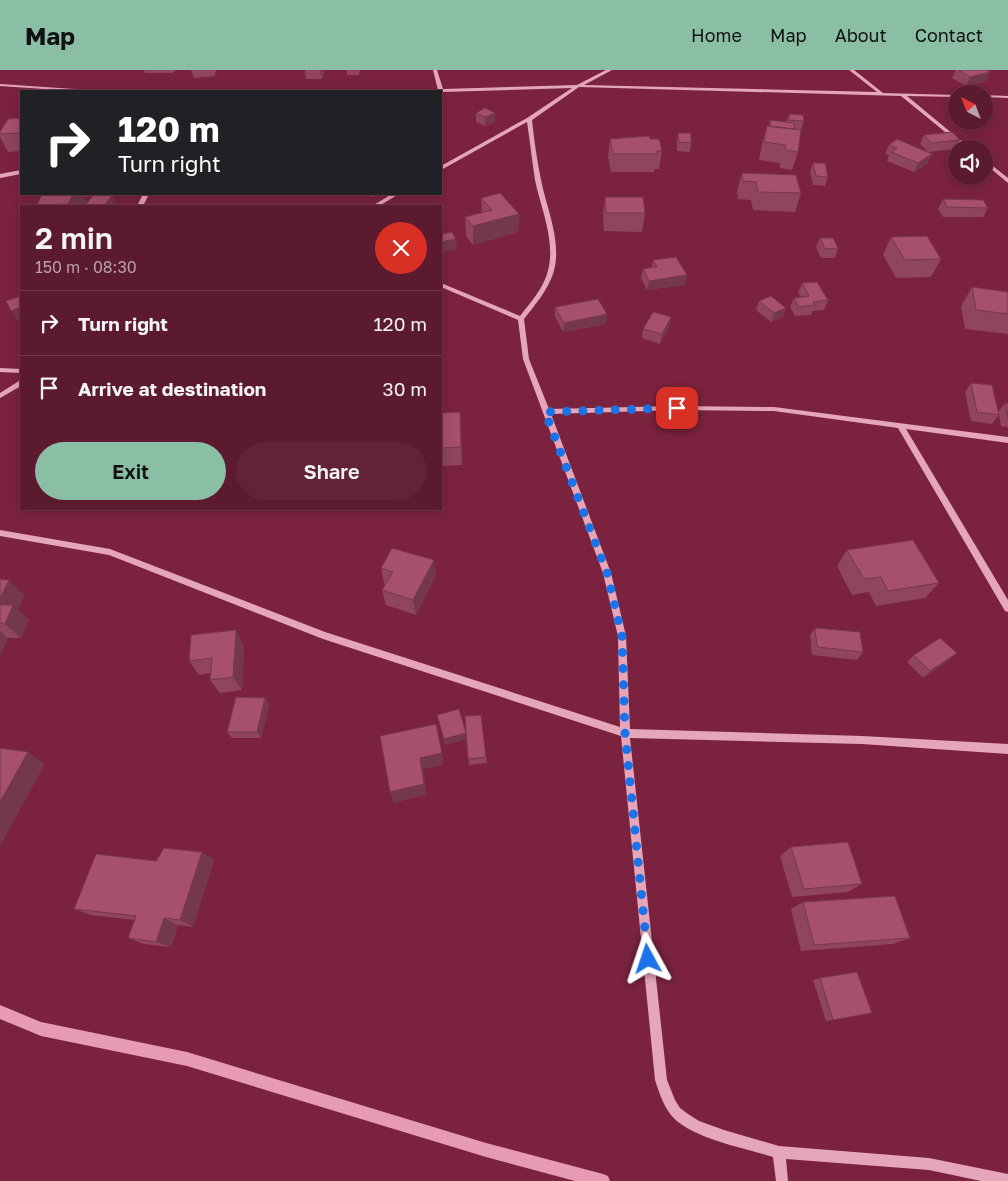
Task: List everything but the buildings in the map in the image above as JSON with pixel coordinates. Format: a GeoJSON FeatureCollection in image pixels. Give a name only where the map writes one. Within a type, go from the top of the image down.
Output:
{"type":"FeatureCollection","features":[{"type":"Feature","properties":{"kind":"street"},"geometry":{"type":"LineString","coordinates":[[435,70],[440,90]]}},
{"type":"Feature","properties":{"kind":"street"},"geometry":{"type":"LineString","coordinates":[[442,167],[529,119],[578,86],[610,70]]}},
{"type":"Feature","properties":{"kind":"street"},"geometry":{"type":"LineString","coordinates":[[851,70],[883,96]]}},
{"type":"Feature","properties":{"kind":"street"},"geometry":{"type":"LineString","coordinates":[[0,85],[75,90]]}},
{"type":"Feature","properties":{"kind":"street"},"geometry":{"type":"LineString","coordinates":[[442,91],[578,86],[883,96],[948,96]]}},
{"type":"Feature","properties":{"kind":"street"},"geometry":{"type":"LineString","coordinates":[[903,95],[958,140]]}},
{"type":"Feature","properties":{"kind":"street"},"geometry":{"type":"LineString","coordinates":[[993,96],[1008,97]]}},
{"type":"Feature","properties":{"kind":"street"},"geometry":{"type":"LineString","coordinates":[[529,119],[538,180],[553,250],[552,268],[547,281],[540,294],[521,319],[526,359],[607,573],[622,636],[625,733],[661,1080],[664,1090],[677,1113],[693,1125],[779,1152],[929,1164],[1008,1180]]}},
{"type":"Feature","properties":{"kind":"street"},"geometry":{"type":"LineString","coordinates":[[993,168],[1008,181]]}},
{"type":"Feature","properties":{"kind":"street"},"geometry":{"type":"LineString","coordinates":[[0,176],[20,172]]}},
{"type":"Feature","properties":{"kind":"street"},"geometry":{"type":"LineString","coordinates":[[377,205],[394,195]]}},
{"type":"Feature","properties":{"kind":"street"},"geometry":{"type":"LineString","coordinates":[[442,285],[521,319]]}},
{"type":"Feature","properties":{"kind":"street"},"geometry":{"type":"LineString","coordinates":[[0,370],[20,371]]}},
{"type":"Feature","properties":{"kind":"street"},"geometry":{"type":"LineString","coordinates":[[0,396],[20,384]]}},
{"type":"Feature","properties":{"kind":"street"},"geometry":{"type":"LineString","coordinates":[[545,412],[677,408],[764,409],[1008,440]]}},
{"type":"Feature","properties":{"kind":"street"},"geometry":{"type":"LineString","coordinates":[[900,425],[1008,608]]}},
{"type":"Feature","properties":{"kind":"street"},"geometry":{"type":"LineString","coordinates":[[0,533],[110,552],[323,635],[625,733],[862,740],[1008,749]]}},
{"type":"Feature","properties":{"kind":"street"},"geometry":{"type":"LineString","coordinates":[[779,1152],[782,1181]]}},
{"type":"Feature","properties":{"kind":"waterway"},"geometry":{"type":"LineString","coordinates":[[0,1012],[41,1029],[187,1059],[486,1150],[603,1181]]}},
{"type":"Feature","properties":{"kind":"route"},"geometry":{"type":"LineString","coordinates":[[648,959],[638,842],[625,733],[622,636],[607,573],[545,412],[677,408]]}}]}
